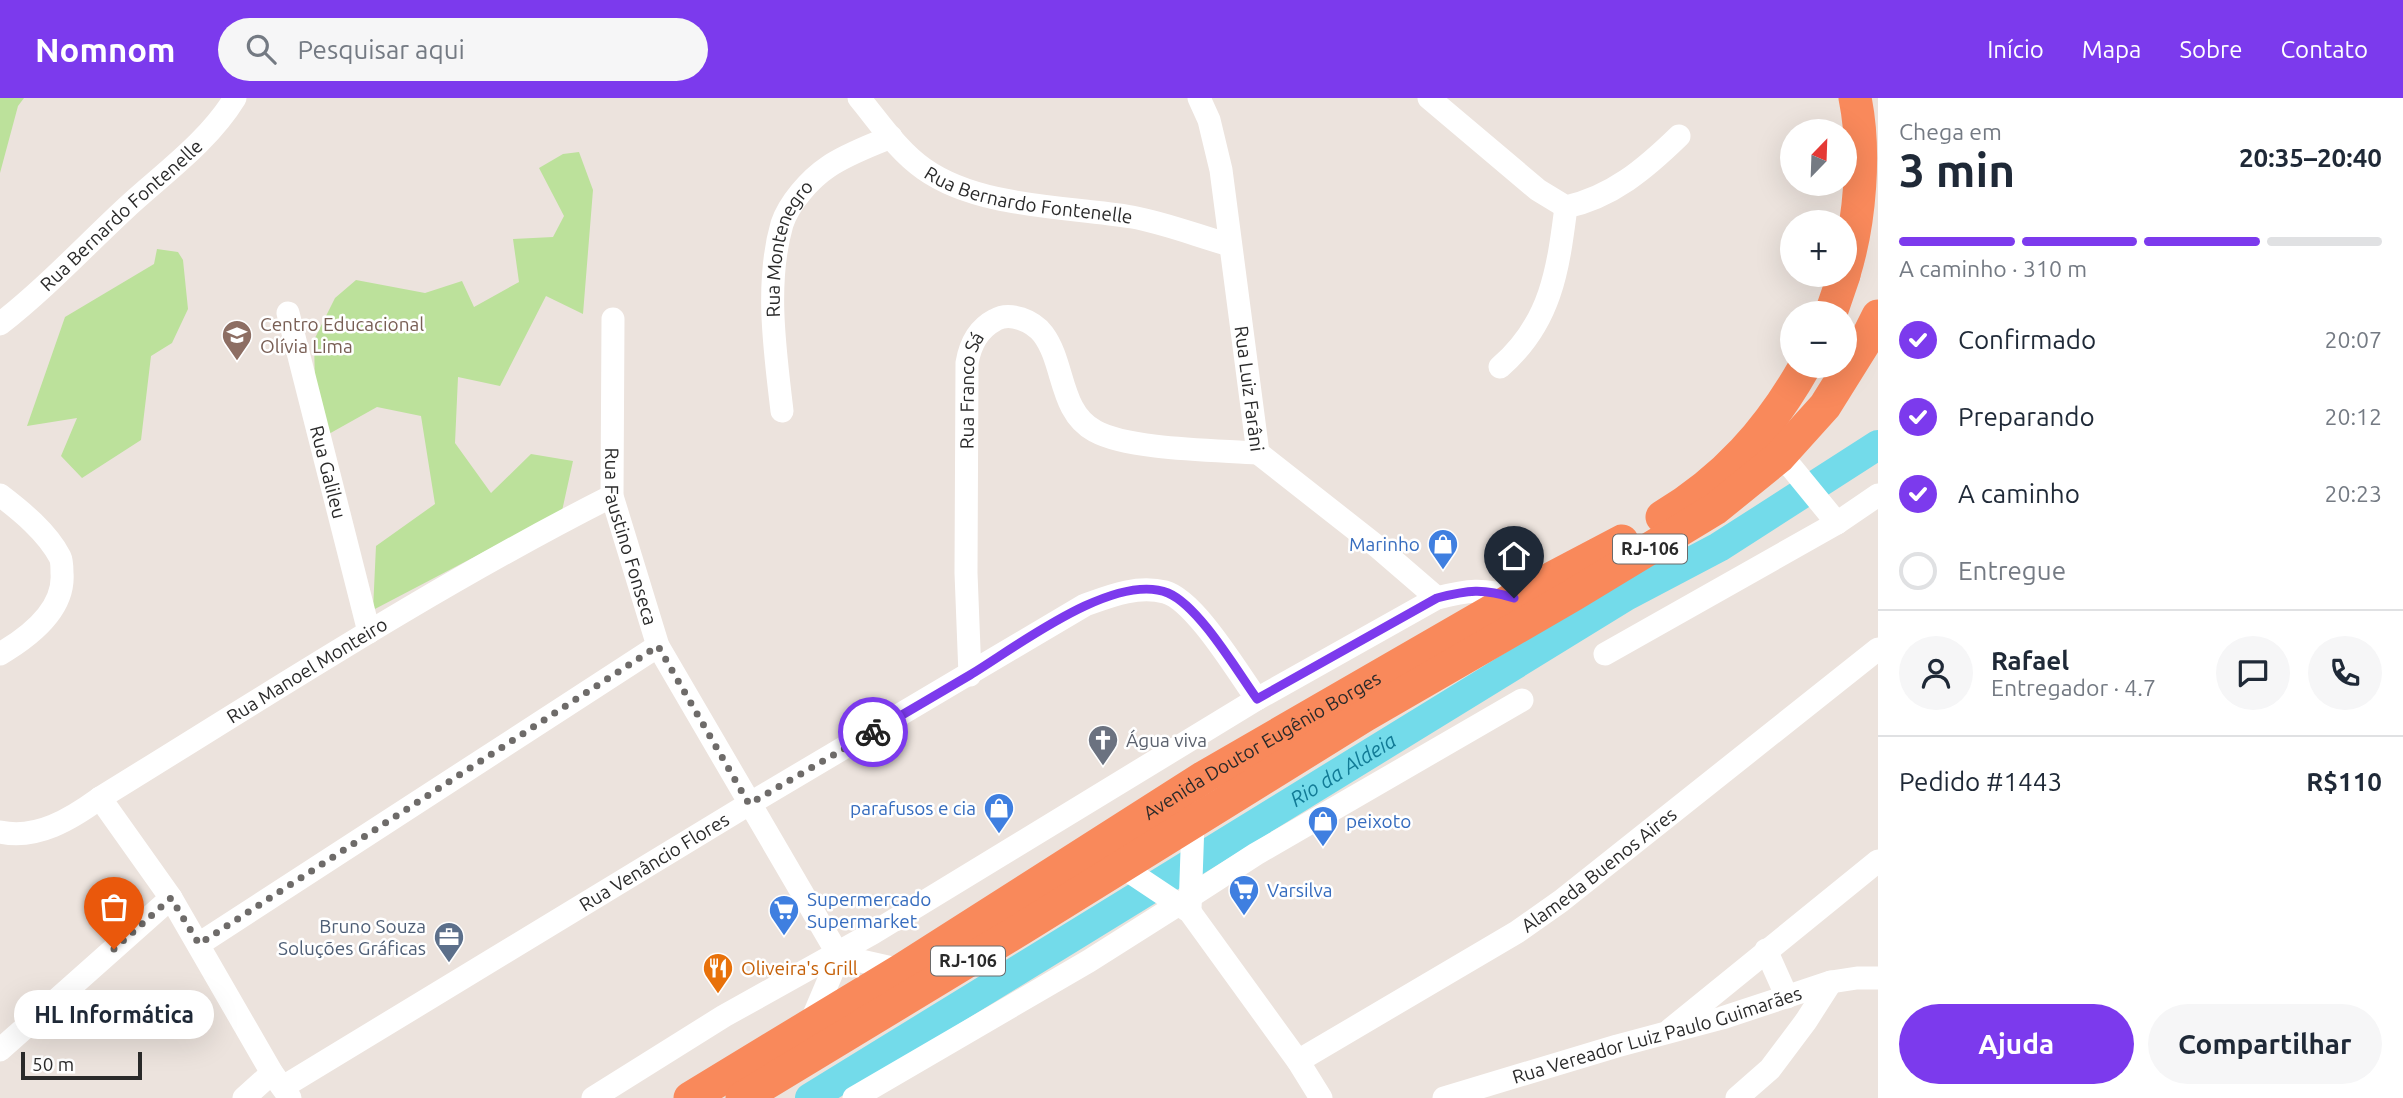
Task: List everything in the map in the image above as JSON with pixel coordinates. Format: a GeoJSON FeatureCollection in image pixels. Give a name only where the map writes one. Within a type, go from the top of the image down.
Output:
{"type":"FeatureCollection","features":[{"type":"Feature","properties":{"kind":"highway"},"geometry":{"type":"LineString","coordinates":[[1855,98],[1859,154],[1857,212]]}},
{"type":"Feature","properties":{"kind":"highway","name":"Avenida Doutor Eugênio Borges"},"geometry":{"type":"LineString","coordinates":[[742,1098],[1192,834],[1364,716],[1677,533],[1785,463],[1825,406],[1878,316]]}},
{"type":"Feature","properties":{"kind":"highway","name":"Avenida Doutor Eugênio Borges"},"geometry":{"type":"LineString","coordinates":[[690,1098],[901,970],[1204,777],[1514,598],[1610,548],[1676,509],[1716,478],[1760,435],[1798,378]]}},
{"type":"Feature","properties":{"kind":"street","name":"Rua Bernardo Fontenelle"},"geometry":{"type":"LineString","coordinates":[[0,324],[36,296],[88,244],[190,151],[222,118],[235,98]]}},
{"type":"Feature","properties":{"kind":"street","name":"Rua Bernardo Fontenelle"},"geometry":{"type":"LineString","coordinates":[[859,98],[891,137],[924,169],[947,183],[977,194],[1134,218],[1230,245]]}},
{"type":"Feature","properties":{"kind":"street","name":"Rua Luiz Farâni"},"geometry":{"type":"LineString","coordinates":[[1199,98],[1209,120],[1221,170],[1258,453],[1379,548],[1437,598]]}},
{"type":"Feature","properties":{"kind":"street"},"geometry":{"type":"LineString","coordinates":[[1429,98],[1538,190],[1566,207],[1601,197],[1617,188],[1679,136]]}},
{"type":"Feature","properties":{"kind":"street","name":"Rua Montenegro"},"geometry":{"type":"LineString","coordinates":[[782,411],[773,286],[783,222],[794,202],[813,179],[829,166],[891,137]]}},
{"type":"Feature","properties":{"kind":"street"},"geometry":{"type":"LineString","coordinates":[[1500,368],[1520,351],[1539,319],[1559,263],[1566,207]]}},
{"type":"Feature","properties":{"kind":"street","name":"Rua Galileu"},"geometry":{"type":"LineString","coordinates":[[288,313],[369,632]]}},
{"type":"Feature","properties":{"kind":"street","name":"Rua Franco Sá"},"geometry":{"type":"LineString","coordinates":[[970,675],[966,561],[967,363],[970,347],[997,318],[1020,318],[1042,334],[1071,405],[1093,431],[1112,438],[1150,445],[1258,453]]}},
{"type":"Feature","properties":{"kind":"street","name":"Rua Faustino Fonseca"},"geometry":{"type":"LineString","coordinates":[[613,319],[612,496],[658,646],[838,954]]}},
{"type":"Feature","properties":{"kind":"street"},"geometry":{"type":"LineString","coordinates":[[1825,406],[1878,347]]}},
{"type":"Feature","properties":{"kind":"street"},"geometry":{"type":"LineString","coordinates":[[1785,463],[1830,515]]}},
{"type":"Feature","properties":{"kind":"street"},"geometry":{"type":"LineString","coordinates":[[0,495],[31,519],[61,558],[63,584],[58,601],[37,627],[21,642],[0,654]]}},
{"type":"Feature","properties":{"kind":"street"},"geometry":{"type":"LineString","coordinates":[[1605,654],[1830,515],[1878,495]]}},
{"type":"Feature","properties":{"kind":"street","name":"Rua Manoel Monteiro"},"geometry":{"type":"LineString","coordinates":[[0,832],[13,835],[48,828],[74,817],[100,798],[369,632],[537,534],[612,496]]}},
{"type":"Feature","properties":{"kind":"street","name":"Rua Venâncio Flores"},"geometry":{"type":"LineString","coordinates":[[244,1098],[282,1086],[749,804],[1085,606],[1116,594],[1145,590],[1167,593],[1183,602],[1202,621],[1257,699]]}},
{"type":"Feature","properties":{"kind":"street"},"geometry":{"type":"LineString","coordinates":[[593,1098],[724,1016],[838,954],[1257,699],[1437,598],[1464,591],[1489,590],[1514,598]]}},
{"type":"Feature","properties":{"kind":"street"},"geometry":{"type":"LineString","coordinates":[[199,944],[658,646]]}},
{"type":"Feature","properties":{"kind":"street","name":"Alameda Buenos Aires"},"geometry":{"type":"LineString","coordinates":[[1298,1061],[1539,917],[1878,649]]}},
{"type":"Feature","properties":{"kind":"street"},"geometry":{"type":"LineString","coordinates":[[854,1098],[1089,961],[1256,854],[1521,700]]}},
{"type":"Feature","properties":{"kind":"street"},"geometry":{"type":"LineString","coordinates":[[100,798],[171,898],[282,1086]]}},
{"type":"Feature","properties":{"kind":"street"},"geometry":{"type":"LineString","coordinates":[[1184,899],[1192,834]]}},
{"type":"Feature","properties":{"kind":"street"},"geometry":{"type":"LineString","coordinates":[[1665,1034],[1878,861]]}},
{"type":"Feature","properties":{"kind":"street"},"geometry":{"type":"LineString","coordinates":[[1129,871],[1184,899],[1321,1098]]}},
{"type":"Feature","properties":{"kind":"street"},"geometry":{"type":"LineString","coordinates":[[0,1050],[171,898]]}},
{"type":"Feature","properties":{"kind":"street"},"geometry":{"type":"LineString","coordinates":[[1766,950],[1787,997]]}},
{"type":"Feature","properties":{"kind":"street"},"geometry":{"type":"LineString","coordinates":[[838,954],[901,970]]}},
{"type":"Feature","properties":{"kind":"street"},"geometry":{"type":"LineString","coordinates":[[811,1023],[838,954]]}},
{"type":"Feature","properties":{"kind":"street","name":"Rua Vereador Luiz Paulo Guimarães"},"geometry":{"type":"LineString","coordinates":[[1444,1098],[1665,1034],[1831,982],[1878,978]]}},
{"type":"Feature","properties":{"kind":"street","name":"Rua Vereador Luiz Paulo Guimarães"},"geometry":{"type":"LineString","coordinates":[[1737,1098],[1770,1069],[1831,982]]}},
{"type":"Feature","properties":{"kind":"green space"},"geometry":{"type":"Polygon","coordinates":[[[0,98],[24,98],[18,106],[0,173],[0,98]]]}},
{"type":"Feature","properties":{"kind":"green space"},"geometry":{"type":"Polygon","coordinates":[[[579,152],[593,190],[583,314],[546,296],[500,386],[458,377],[455,443],[491,493],[531,454],[573,461],[562,511],[373,610],[376,546],[435,504],[421,416],[377,407],[327,435],[315,386],[314,340],[335,298],[356,280],[425,293],[462,281],[474,307],[519,282],[513,239],[553,237],[564,216],[539,168],[563,154],[579,152]]]}},
{"type":"Feature","properties":{"kind":"green space"},"geometry":{"type":"Polygon","coordinates":[[[157,249],[178,252],[183,260],[188,309],[172,343],[151,356],[141,440],[82,478],[61,456],[77,418],[27,426],[65,317],[154,264],[157,249]]]}},
{"type":"Feature","properties":{"kind":"waterway","name":"Rio da Aldeia"},"geometry":{"type":"LineString","coordinates":[[810,1098],[1626,596],[1719,547],[1878,445]]}},
{"type":"Feature","properties":{"kind":"way so far"},"geometry":{"type":"LineString","coordinates":[[114,949],[171,898],[199,944],[658,646],[749,804],[873,732]]}},
{"type":"Feature","properties":{"kind":"place","name":"Centro Educacional Olívia Lima"},"geometry":{"type":"Point","coordinates":[237,362]}},
{"type":"Feature","properties":{"kind":"place","name":"Marinho"},"geometry":{"type":"Point","coordinates":[1443,571]}},
{"type":"Feature","properties":{"kind":"place","name":"Água viva"},"geometry":{"type":"Point","coordinates":[1103,767]}},
{"type":"Feature","properties":{"kind":"place","name":"parafusos e cia"},"geometry":{"type":"Point","coordinates":[999,835]}},
{"type":"Feature","properties":{"kind":"place","name":"peixoto"},"geometry":{"type":"Point","coordinates":[1323,848]}},
{"type":"Feature","properties":{"kind":"place","name":"Varsilva"},"geometry":{"type":"Point","coordinates":[1244,917]}},
{"type":"Feature","properties":{"kind":"place","name":"Supermercado Supermarket"},"geometry":{"type":"Point","coordinates":[784,937]}},
{"type":"Feature","properties":{"kind":"place","name":"HL Informática"},"geometry":{"type":"Point","coordinates":[114,949]}},
{"type":"Feature","properties":{"kind":"place","name":"Bruno Souza Soluções Gráficas"},"geometry":{"type":"Point","coordinates":[449,964]}},
{"type":"Feature","properties":{"kind":"place","name":"Oliveira's Grill"},"geometry":{"type":"Point","coordinates":[718,995]}},
{"type":"Feature","properties":{"kind":"route"},"geometry":{"type":"LineString","coordinates":[[873,732],[1053,623],[1116,594],[1145,590],[1167,593],[1183,602],[1202,621],[1257,699],[1437,598],[1464,591],[1489,590],[1514,598]]}}]}
